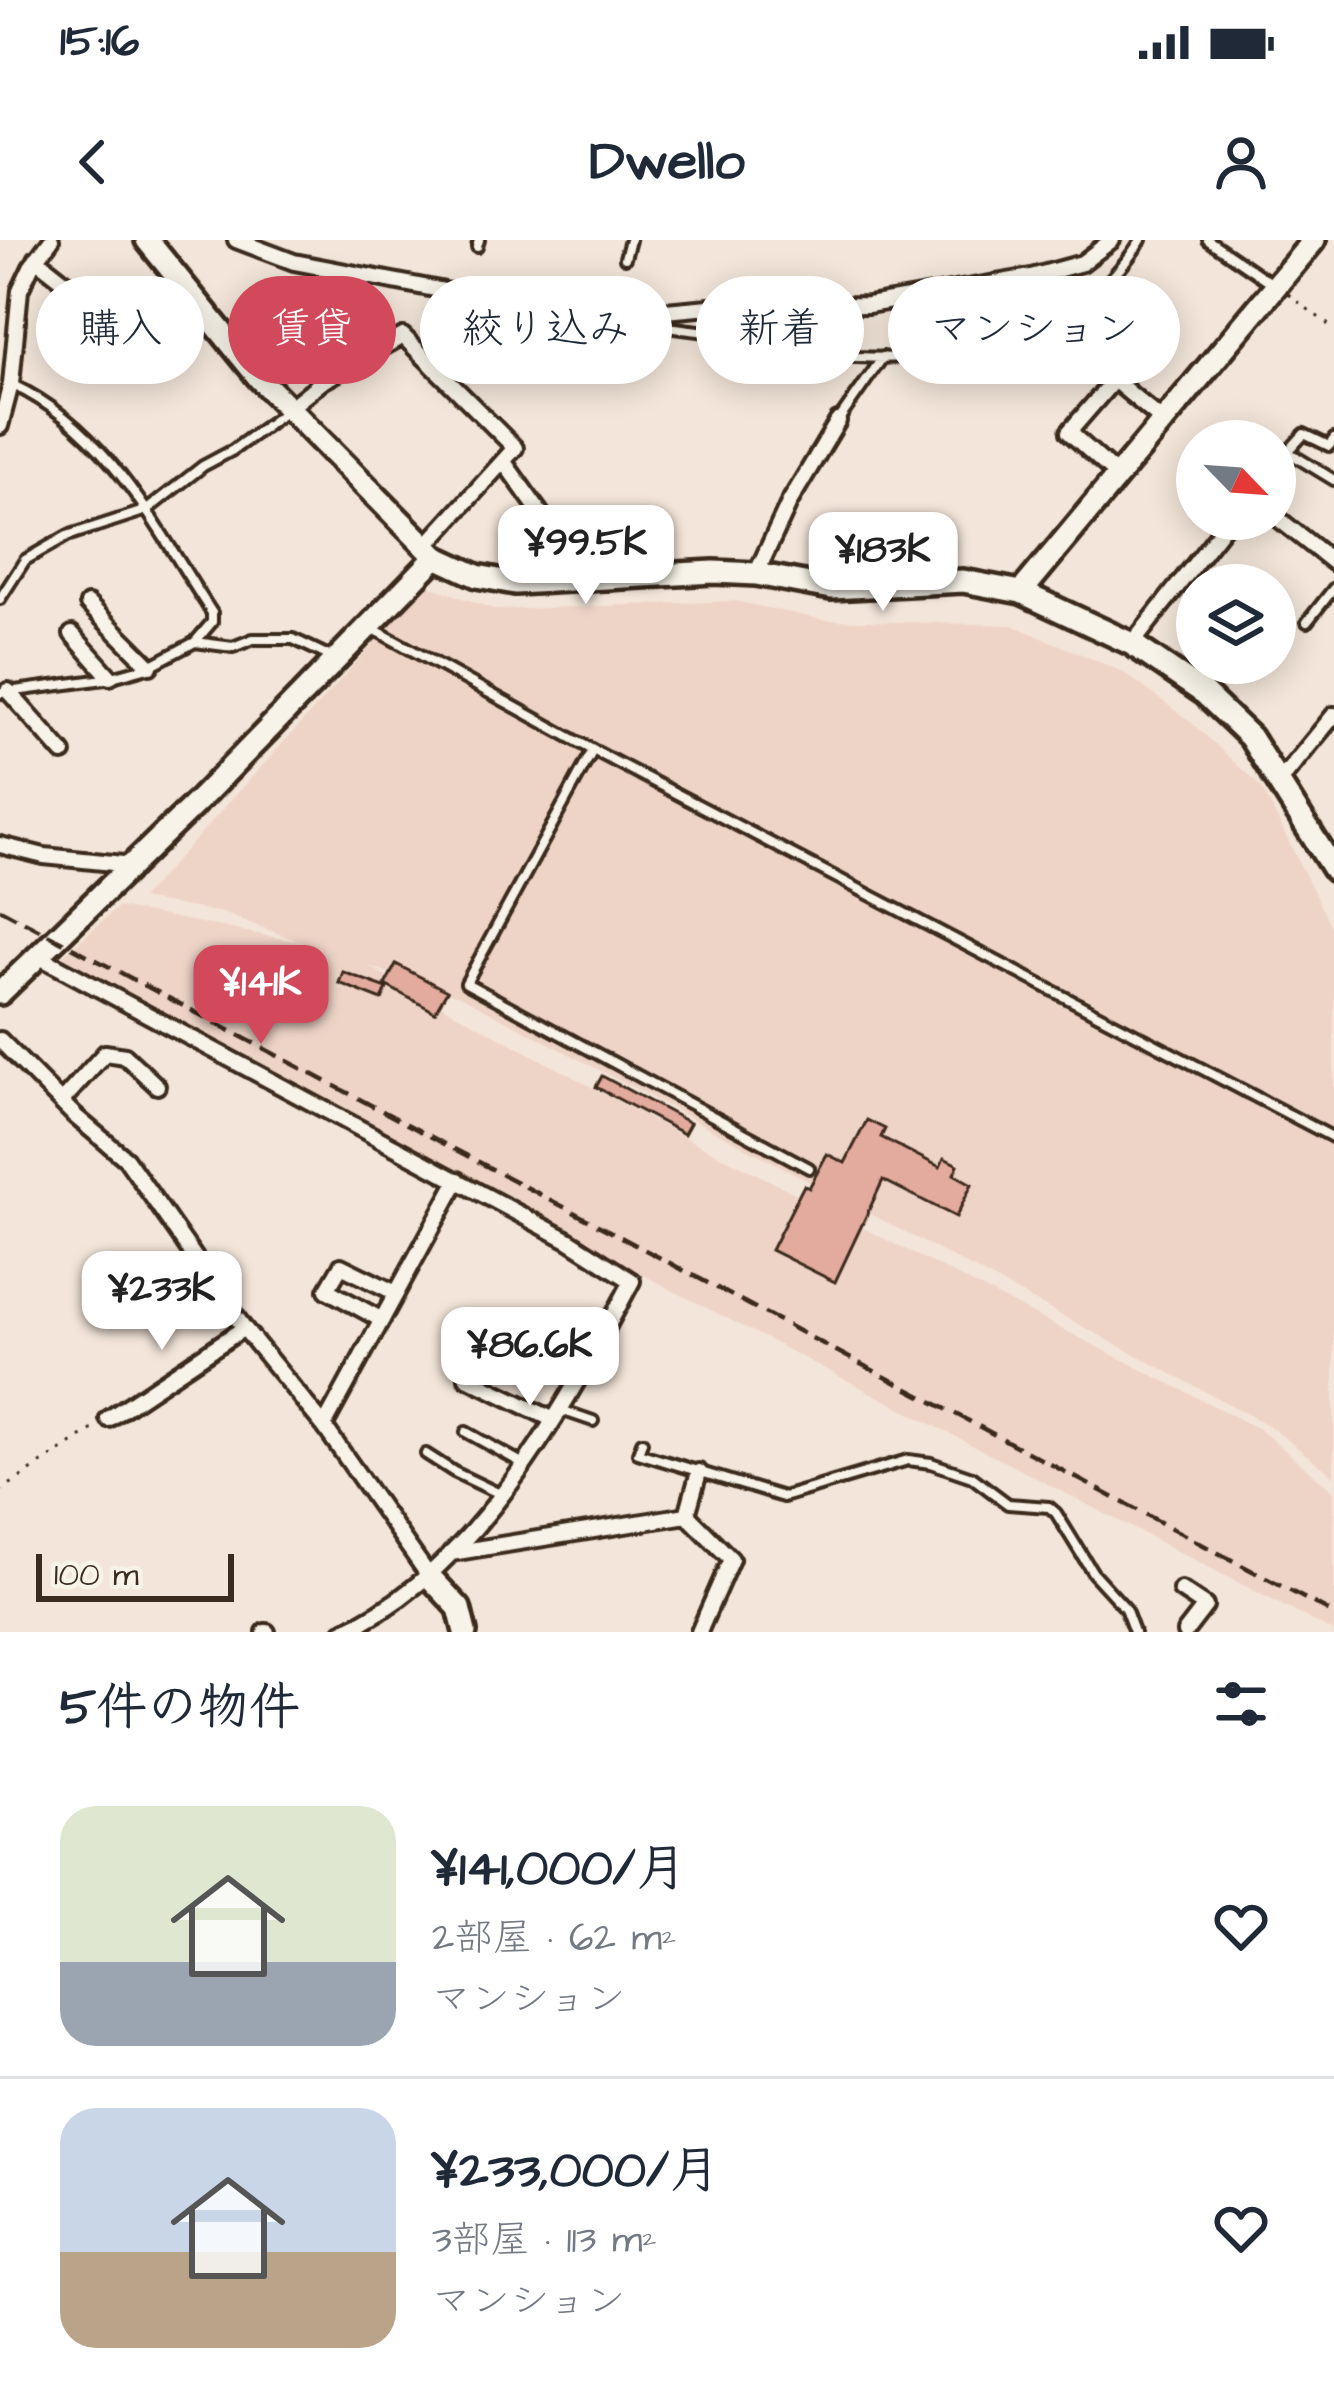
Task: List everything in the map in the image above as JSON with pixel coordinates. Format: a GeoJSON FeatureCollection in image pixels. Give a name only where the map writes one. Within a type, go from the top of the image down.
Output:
{"type":"FeatureCollection","features":[{"type":"Feature","properties":{"kind":"street"},"geometry":{"type":"LineString","coordinates":[[0,426],[20,290],[51,240]]}},
{"type":"Feature","properties":{"kind":"street"},"geometry":{"type":"LineString","coordinates":[[147,240],[288,410],[431,552],[477,576],[515,583],[714,572],[756,574],[831,588],[963,580],[1022,592],[1132,644],[1204,693],[1250,737],[1334,870]]}},
{"type":"Feature","properties":{"kind":"street"},"geometry":{"type":"LineString","coordinates":[[236,240],[294,262],[420,285]]}},
{"type":"Feature","properties":{"kind":"street"},"geometry":{"type":"LineString","coordinates":[[672,310],[868,305],[1031,277],[1082,262],[1112,240]]}},
{"type":"Feature","properties":{"kind":"street"},"geometry":{"type":"LineString","coordinates":[[1022,592],[1314,240]]}},
{"type":"Feature","properties":{"kind":"street"},"geometry":{"type":"LineString","coordinates":[[36,260],[57,276]]}},
{"type":"Feature","properties":{"kind":"street"},"geometry":{"type":"LineString","coordinates":[[0,993],[338,660],[515,448],[403,336],[323,381],[288,410]]}},
{"type":"Feature","properties":{"kind":"street"},"geometry":{"type":"LineString","coordinates":[[1118,476],[1069,432],[1114,380],[1163,422]]}},
{"type":"Feature","properties":{"kind":"street"},"geometry":{"type":"LineString","coordinates":[[756,574],[790,502],[838,421]]}},
{"type":"Feature","properties":{"kind":"street"},"geometry":{"type":"LineString","coordinates":[[504,462],[546,521],[514,564],[515,583]]}},
{"type":"Feature","properties":{"kind":"street"},"geometry":{"type":"LineString","coordinates":[[1296,533],[1334,563]]}},
{"type":"Feature","properties":{"kind":"street"},"geometry":{"type":"LineString","coordinates":[[1132,644],[1214,540]]}},
{"type":"Feature","properties":{"kind":"street"},"geometry":{"type":"LineString","coordinates":[[88,604],[150,666]]}},
{"type":"Feature","properties":{"kind":"street"},"geometry":{"type":"LineString","coordinates":[[72,634],[110,677]]}},
{"type":"Feature","properties":{"kind":"street"},"geometry":{"type":"LineString","coordinates":[[4,692],[63,753]]}},
{"type":"Feature","properties":{"kind":"street"},"geometry":{"type":"LineString","coordinates":[[1280,781],[1334,715]]}},
{"type":"Feature","properties":{"kind":"street"},"geometry":{"type":"LineString","coordinates":[[0,845],[44,856],[133,865]]}},
{"type":"Feature","properties":{"kind":"street"},"geometry":{"type":"LineString","coordinates":[[40,957],[568,1240],[632,1281],[556,1414],[500,1494],[429,1576],[351,1630]]}},
{"type":"Feature","properties":{"kind":"street"},"geometry":{"type":"LineString","coordinates":[[0,1040],[126,1159],[244,1328],[324,1426],[429,1576],[459,1608],[465,1632]]}},
{"type":"Feature","properties":{"kind":"street"},"geometry":{"type":"LineString","coordinates":[[61,1102],[105,1054],[125,1056],[157,1086]]}},
{"type":"Feature","properties":{"kind":"street"},"geometry":{"type":"LineString","coordinates":[[324,1426],[458,1180]]}},
{"type":"Feature","properties":{"kind":"street"},"geometry":{"type":"LineString","coordinates":[[382,1321],[327,1290],[340,1267],[397,1293]]}},
{"type":"Feature","properties":{"kind":"street"},"geometry":{"type":"LineString","coordinates":[[108,1419],[244,1328]]}},
{"type":"Feature","properties":{"kind":"street"},"geometry":{"type":"LineString","coordinates":[[467,1378],[556,1414]]}},
{"type":"Feature","properties":{"kind":"street"},"geometry":{"type":"LineString","coordinates":[[687,1514],[699,1472]]}},
{"type":"Feature","properties":{"kind":"street"},"geometry":{"type":"LineString","coordinates":[[451,1553],[687,1514]]}},
{"type":"Feature","properties":{"kind":"street"},"geometry":{"type":"LineString","coordinates":[[687,1514],[731,1559],[699,1632]]}},
{"type":"Feature","properties":{"kind":"street"},"geometry":{"type":"LineString","coordinates":[[1181,1590],[1204,1606],[1185,1632]]}},
{"type":"Feature","properties":{"kind":"lane"},"geometry":{"type":"LineString","coordinates":[[625,258],[630,240]]}},
{"type":"Feature","properties":{"kind":"lane"},"geometry":{"type":"LineString","coordinates":[[672,329],[823,355],[908,360],[950,356],[986,349],[1046,327],[1098,293],[1123,268],[1141,240]]}},
{"type":"Feature","properties":{"kind":"lane"},"geometry":{"type":"LineString","coordinates":[[1208,240],[1275,286]]}},
{"type":"Feature","properties":{"kind":"lane"},"geometry":{"type":"LineString","coordinates":[[838,421],[884,356]]}},
{"type":"Feature","properties":{"kind":"lane"},"geometry":{"type":"LineString","coordinates":[[4,692],[110,677],[150,666],[195,642],[212,622],[212,614],[147,510],[86,433],[6,382]]}},
{"type":"Feature","properties":{"kind":"lane"},"geometry":{"type":"LineString","coordinates":[[0,599],[25,560],[67,536],[147,510],[288,410]]}},
{"type":"Feature","properties":{"kind":"lane"},"geometry":{"type":"LineString","coordinates":[[1296,443],[1304,434],[1330,446],[1334,439]]}},
{"type":"Feature","properties":{"kind":"lane"},"geometry":{"type":"LineString","coordinates":[[1296,457],[1334,480]]}},
{"type":"Feature","properties":{"kind":"lane"},"geometry":{"type":"LineString","coordinates":[[1307,622],[1334,589]]}},
{"type":"Feature","properties":{"kind":"lane"},"geometry":{"type":"LineString","coordinates":[[369,627],[592,750],[1334,1138]]}},
{"type":"Feature","properties":{"kind":"lane"},"geometry":{"type":"LineString","coordinates":[[195,642],[233,647],[254,639],[293,639],[338,660]]}},
{"type":"Feature","properties":{"kind":"lane"},"geometry":{"type":"LineString","coordinates":[[592,750],[466,983],[809,1168]]}},
{"type":"Feature","properties":{"kind":"lane"},"geometry":{"type":"LineString","coordinates":[[556,1414],[592,1420]]}},
{"type":"Feature","properties":{"kind":"lane"},"geometry":{"type":"LineString","coordinates":[[466,1432],[522,1463]]}},
{"type":"Feature","properties":{"kind":"lane"},"geometry":{"type":"LineString","coordinates":[[642,1442],[638,1453],[783,1497],[908,1460],[954,1469],[1009,1504],[1049,1507],[1056,1513],[1093,1574],[1125,1607],[1134,1632]]}},
{"type":"Feature","properties":{"kind":"lane"},"geometry":{"type":"LineString","coordinates":[[426,1454],[500,1494]]}},
{"type":"Feature","properties":{"kind":"path"},"geometry":{"type":"LineString","coordinates":[[1275,286],[1334,329]]}},
{"type":"Feature","properties":{"kind":"path"},"geometry":{"type":"LineString","coordinates":[[0,1491],[108,1419]]}},
{"type":"Feature","properties":{"kind":"shaded area"},"geometry":{"type":"Polygon","coordinates":[[[427,585],[496,610],[734,601],[824,620],[1012,625],[1123,672],[1191,722],[1262,788],[1334,933],[1334,1476],[1268,1425],[462,997],[368,966],[688,1139],[1259,1429],[1334,1491],[1334,1632],[49,968],[118,907],[304,943],[223,913],[141,899],[427,585]]]}},
{"type":"Feature","properties":{"kind":"building"},"geometry":{"type":"Polygon","coordinates":[[[396,964],[447,991],[435,1012],[385,985],[396,964]]]}},
{"type":"Feature","properties":{"kind":"building"},"geometry":{"type":"Polygon","coordinates":[[[343,972],[387,988],[382,1000],[339,983],[343,972]]]}},
{"type":"Feature","properties":{"kind":"building"},"geometry":{"type":"Polygon","coordinates":[[[602,1076],[690,1123],[684,1134],[596,1087],[602,1076]]]}},
{"type":"Feature","properties":{"kind":"building"},"geometry":{"type":"Polygon","coordinates":[[[867,1120],[885,1129],[881,1137],[940,1167],[944,1158],[958,1165],[954,1174],[972,1184],[956,1217],[883,1180],[835,1282],[771,1250],[804,1185],[809,1188],[827,1154],[845,1163],[867,1120]]]}},
{"type":"Feature","properties":{"kind":"railway"},"geometry":{"type":"LineString","coordinates":[[0,909],[1334,1614]]}}]}
